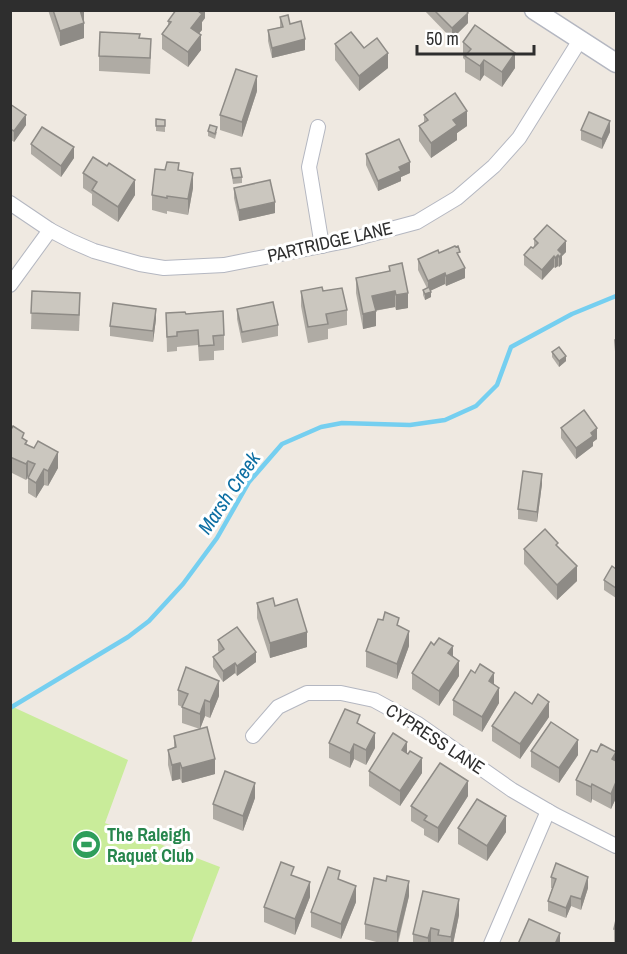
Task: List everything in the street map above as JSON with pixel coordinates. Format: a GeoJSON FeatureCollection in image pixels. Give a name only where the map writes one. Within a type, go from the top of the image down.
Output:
{"type":"FeatureCollection","features":[{"type":"Feature","properties":{"kind":"street"},"geometry":{"type":"LineString","coordinates":[[534,10],[616,63]]}},
{"type":"Feature","properties":{"kind":"street","name":"PARTRIDGE LANE"},"geometry":{"type":"LineString","coordinates":[[10,203],[50,230],[94,251],[164,268],[224,265],[346,241],[417,222],[457,198],[494,166],[519,138],[580,40]]}},
{"type":"Feature","properties":{"kind":"street"},"geometry":{"type":"LineString","coordinates":[[318,127],[309,167],[322,246]]}},
{"type":"Feature","properties":{"kind":"street"},"geometry":{"type":"LineString","coordinates":[[10,285],[50,230]]}},
{"type":"Feature","properties":{"kind":"street","name":"CYPRESS LANE"},"geometry":{"type":"LineString","coordinates":[[253,736],[278,707],[307,693],[341,693],[374,700],[418,724],[512,790],[616,846]]}},
{"type":"Feature","properties":{"kind":"street"},"geometry":{"type":"LineString","coordinates":[[491,944],[548,811]]}},
{"type":"Feature","properties":{"kind":"green space","name":"The Raleigh Raquet Club"},"geometry":{"type":"Polygon","coordinates":[[[13,707],[128,760],[105,823],[220,867],[191,943],[11,943],[10,708],[13,707]]]}},
{"type":"Feature","properties":{"kind":"building"},"geometry":{"type":"Polygon","coordinates":[[[53,10],[80,10],[84,23],[60,31],[53,10]]]}},
{"type":"Feature","properties":{"kind":"building"},"geometry":{"type":"Polygon","coordinates":[[[176,10],[199,10],[202,14],[191,28],[201,35],[188,52],[162,34],[176,10]]]}},
{"type":"Feature","properties":{"kind":"building"},"geometry":{"type":"Polygon","coordinates":[[[434,10],[466,10],[468,13],[452,28],[434,10]]]}},
{"type":"Feature","properties":{"kind":"building"},"geometry":{"type":"Polygon","coordinates":[[[288,15],[290,24],[301,21],[305,39],[272,48],[268,30],[283,27],[280,17],[288,15]]]}},
{"type":"Feature","properties":{"kind":"building"},"geometry":{"type":"Polygon","coordinates":[[[475,25],[515,53],[502,72],[484,60],[480,66],[465,56],[471,49],[463,42],[475,25]]]}},
{"type":"Feature","properties":{"kind":"building"},"geometry":{"type":"Polygon","coordinates":[[[100,32],[140,34],[139,38],[151,39],[150,58],[99,56],[100,32]]]}},
{"type":"Feature","properties":{"kind":"building"},"geometry":{"type":"Polygon","coordinates":[[[351,32],[364,48],[377,38],[388,53],[359,76],[335,44],[351,32]]]}},
{"type":"Feature","properties":{"kind":"building"},"geometry":{"type":"Polygon","coordinates":[[[236,69],[257,76],[242,122],[220,115],[236,69]]]}},
{"type":"Feature","properties":{"kind":"building"},"geometry":{"type":"Polygon","coordinates":[[[455,93],[467,111],[453,120],[457,125],[431,143],[419,126],[428,120],[424,115],[455,93]]]}},
{"type":"Feature","properties":{"kind":"building"},"geometry":{"type":"Polygon","coordinates":[[[10,104],[26,115],[14,131],[10,129],[10,104]]]}},
{"type":"Feature","properties":{"kind":"building"},"geometry":{"type":"Polygon","coordinates":[[[589,112],[610,121],[602,139],[581,130],[589,112]]]}},
{"type":"Feature","properties":{"kind":"building"},"geometry":{"type":"Polygon","coordinates":[[[156,119],[165,120],[165,126],[156,126],[156,119]]]}},
{"type":"Feature","properties":{"kind":"building"},"geometry":{"type":"Polygon","coordinates":[[[210,125],[217,127],[215,134],[208,131],[210,125]]]}},
{"type":"Feature","properties":{"kind":"building"},"geometry":{"type":"Polygon","coordinates":[[[42,127],[74,147],[61,166],[31,144],[42,127]]]}},
{"type":"Feature","properties":{"kind":"building"},"geometry":{"type":"Polygon","coordinates":[[[399,139],[410,162],[399,167],[401,171],[378,181],[366,154],[399,139]]]}},
{"type":"Feature","properties":{"kind":"building"},"geometry":{"type":"Polygon","coordinates":[[[93,157],[107,166],[109,163],[135,180],[118,207],[92,190],[97,182],[83,173],[93,157]]]}},
{"type":"Feature","properties":{"kind":"building"},"geometry":{"type":"Polygon","coordinates":[[[167,162],[179,163],[178,170],[193,173],[188,199],[152,195],[155,169],[165,170],[167,162]]]}},
{"type":"Feature","properties":{"kind":"building"},"geometry":{"type":"Polygon","coordinates":[[[240,168],[242,177],[233,178],[231,169],[240,168]]]}},
{"type":"Feature","properties":{"kind":"building"},"geometry":{"type":"Polygon","coordinates":[[[270,180],[275,202],[239,210],[234,188],[270,180]]]}},
{"type":"Feature","properties":{"kind":"building"},"geometry":{"type":"Polygon","coordinates":[[[547,225],[566,241],[558,250],[562,254],[555,258],[554,256],[542,270],[524,255],[538,243],[534,239],[547,225]]]}},
{"type":"Feature","properties":{"kind":"building"},"geometry":{"type":"Polygon","coordinates":[[[458,246],[460,252],[457,253],[465,268],[446,276],[445,273],[428,281],[418,259],[438,250],[439,253],[458,246]]]}},
{"type":"Feature","properties":{"kind":"building"},"geometry":{"type":"Polygon","coordinates":[[[402,263],[408,293],[396,295],[395,291],[372,296],[376,311],[363,314],[356,278],[390,271],[389,266],[402,263]]]}},
{"type":"Feature","properties":{"kind":"building"},"geometry":{"type":"Polygon","coordinates":[[[322,287],[323,291],[342,288],[347,310],[326,314],[328,324],[308,327],[301,291],[322,287]]]}},
{"type":"Feature","properties":{"kind":"building"},"geometry":{"type":"Polygon","coordinates":[[[429,287],[431,292],[425,294],[423,290],[429,287]]]}},
{"type":"Feature","properties":{"kind":"building"},"geometry":{"type":"Polygon","coordinates":[[[32,291],[80,293],[79,315],[31,313],[32,291]]]}},
{"type":"Feature","properties":{"kind":"building"},"geometry":{"type":"Polygon","coordinates":[[[273,302],[278,325],[242,332],[237,309],[273,302]]]}},
{"type":"Feature","properties":{"kind":"building"},"geometry":{"type":"Polygon","coordinates":[[[113,303],[156,309],[153,331],[110,326],[113,303]]]}},
{"type":"Feature","properties":{"kind":"building"},"geometry":{"type":"Polygon","coordinates":[[[223,311],[224,335],[213,336],[214,345],[199,346],[198,330],[177,332],[177,336],[167,337],[166,313],[223,311]]]}},
{"type":"Feature","properties":{"kind":"building"},"geometry":{"type":"Polygon","coordinates":[[[559,347],[566,356],[559,361],[552,352],[559,347]]]}},
{"type":"Feature","properties":{"kind":"building"},"geometry":{"type":"Polygon","coordinates":[[[584,410],[597,428],[591,433],[593,436],[576,448],[561,428],[584,410]]]}},
{"type":"Feature","properties":{"kind":"building"},"geometry":{"type":"Polygon","coordinates":[[[13,426],[24,433],[22,438],[27,441],[25,444],[34,448],[38,441],[58,452],[48,471],[44,469],[36,483],[28,478],[35,464],[28,461],[26,464],[10,457],[10,431],[13,426]]]}},
{"type":"Feature","properties":{"kind":"building"},"geometry":{"type":"Polygon","coordinates":[[[523,471],[542,474],[537,512],[518,509],[523,471]]]}},
{"type":"Feature","properties":{"kind":"building"},"geometry":{"type":"Polygon","coordinates":[[[545,529],[558,543],[556,545],[577,566],[557,585],[524,549],[545,529]]]}},
{"type":"Feature","properties":{"kind":"building"},"geometry":{"type":"Polygon","coordinates":[[[612,566],[616,569],[616,588],[604,580],[612,566]]]}},
{"type":"Feature","properties":{"kind":"building"},"geometry":{"type":"Polygon","coordinates":[[[273,598],[275,606],[297,599],[307,632],[270,643],[257,603],[273,598]]]}},
{"type":"Feature","properties":{"kind":"building"},"geometry":{"type":"Polygon","coordinates":[[[385,612],[399,618],[397,625],[409,631],[397,664],[366,651],[378,619],[383,620],[385,612]]]}},
{"type":"Feature","properties":{"kind":"building"},"geometry":{"type":"Polygon","coordinates":[[[237,627],[256,652],[237,666],[235,663],[223,671],[213,657],[224,649],[218,640],[237,627]]]}},
{"type":"Feature","properties":{"kind":"building"},"geometry":{"type":"Polygon","coordinates":[[[439,638],[453,646],[448,653],[459,661],[439,691],[412,673],[431,642],[434,645],[439,638]]]}},
{"type":"Feature","properties":{"kind":"building"},"geometry":{"type":"Polygon","coordinates":[[[480,664],[494,673],[489,681],[499,688],[482,717],[453,700],[471,670],[475,673],[480,664]]]}},
{"type":"Feature","properties":{"kind":"building"},"geometry":{"type":"Polygon","coordinates":[[[186,667],[219,681],[210,702],[205,700],[200,714],[182,707],[188,694],[178,690],[186,667]]]}},
{"type":"Feature","properties":{"kind":"building"},"geometry":{"type":"Polygon","coordinates":[[[515,692],[532,704],[538,694],[549,702],[520,744],[492,726],[515,692]]]}},
{"type":"Feature","properties":{"kind":"building"},"geometry":{"type":"Polygon","coordinates":[[[345,709],[360,715],[357,723],[375,733],[366,750],[354,744],[350,753],[329,743],[345,709]]]}},
{"type":"Feature","properties":{"kind":"building"},"geometry":{"type":"Polygon","coordinates":[[[551,722],[578,740],[559,768],[531,751],[551,722]]]}},
{"type":"Feature","properties":{"kind":"building"},"geometry":{"type":"Polygon","coordinates":[[[207,727],[215,759],[182,768],[180,763],[172,765],[168,750],[176,747],[174,736],[207,727]]]}},
{"type":"Feature","properties":{"kind":"building"},"geometry":{"type":"Polygon","coordinates":[[[393,733],[407,742],[402,750],[408,754],[410,751],[422,758],[400,791],[369,771],[393,733]]]}},
{"type":"Feature","properties":{"kind":"building"},"geometry":{"type":"Polygon","coordinates":[[[601,744],[616,752],[612,759],[616,761],[616,782],[611,794],[592,784],[591,787],[576,780],[591,750],[597,752],[601,744]]]}},
{"type":"Feature","properties":{"kind":"building"},"geometry":{"type":"Polygon","coordinates":[[[440,763],[468,781],[438,828],[424,820],[427,816],[411,806],[440,763]]]}},
{"type":"Feature","properties":{"kind":"building"},"geometry":{"type":"Polygon","coordinates":[[[225,771],[255,783],[243,816],[213,804],[225,771]]]}},
{"type":"Feature","properties":{"kind":"building"},"geometry":{"type":"Polygon","coordinates":[[[477,799],[506,816],[487,846],[458,828],[477,799]]]}},
{"type":"Feature","properties":{"kind":"building"},"geometry":{"type":"Polygon","coordinates":[[[281,862],[294,867],[291,875],[310,882],[295,919],[264,907],[281,862]]]}},
{"type":"Feature","properties":{"kind":"building"},"geometry":{"type":"Polygon","coordinates":[[[556,863],[588,877],[581,899],[571,896],[566,908],[548,901],[556,879],[551,877],[556,863]]]}},
{"type":"Feature","properties":{"kind":"building"},"geometry":{"type":"Polygon","coordinates":[[[328,867],[340,871],[338,879],[356,886],[341,924],[311,912],[328,867]]]}},
{"type":"Feature","properties":{"kind":"building"},"geometry":{"type":"Polygon","coordinates":[[[387,876],[409,881],[397,932],[365,924],[374,878],[386,881],[387,876]]]}},
{"type":"Feature","properties":{"kind":"building"},"geometry":{"type":"Polygon","coordinates":[[[423,891],[459,899],[451,937],[438,935],[439,930],[431,928],[428,938],[413,934],[423,891]]]}},
{"type":"Feature","properties":{"kind":"building"},"geometry":{"type":"Polygon","coordinates":[[[529,919],[560,933],[555,944],[518,944],[529,919]]]}},
{"type":"Feature","properties":{"kind":"waterway","name":"Marsh Creek"},"geometry":{"type":"LineString","coordinates":[[10,708],[128,637],[149,621],[183,584],[217,538],[249,482],[282,444],[321,427],[342,423],[410,425],[445,420],[476,406],[497,385],[511,347],[572,314],[616,296]]}},
{"type":"Feature","properties":{"kind":"place","name":"The Raleigh Raquet Club"},"geometry":{"type":"Point","coordinates":[86,845]}}]}
